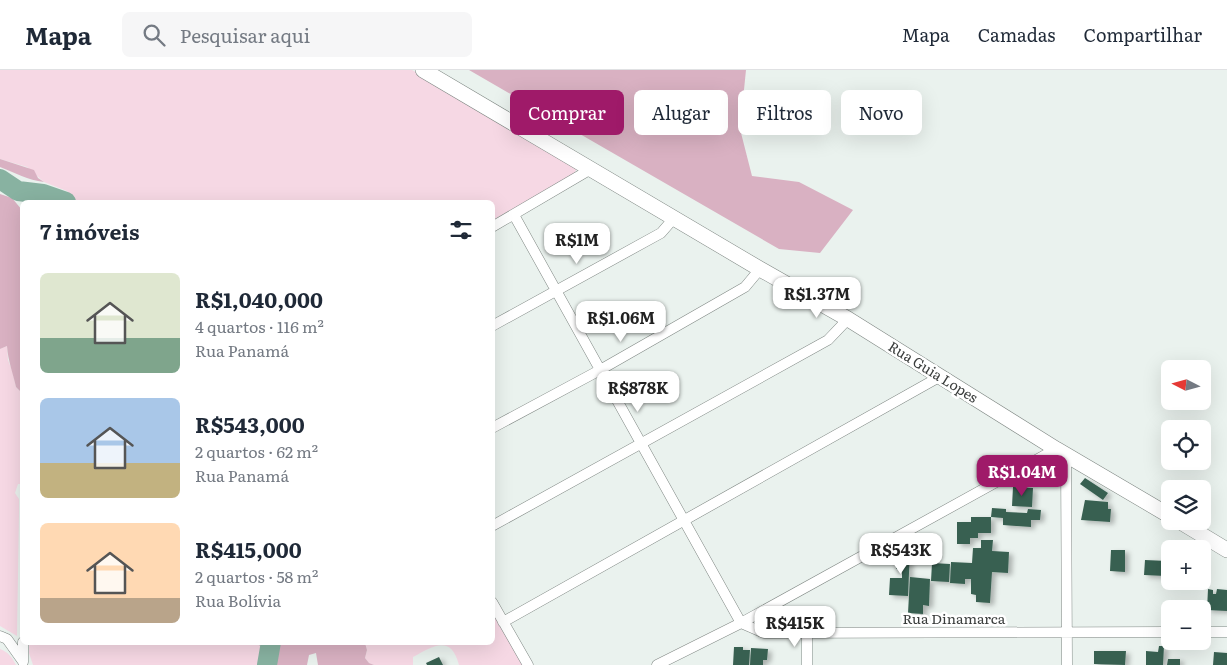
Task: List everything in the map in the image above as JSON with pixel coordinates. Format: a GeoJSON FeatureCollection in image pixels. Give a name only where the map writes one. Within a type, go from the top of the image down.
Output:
{"type":"FeatureCollection","features":[{"type":"Feature","properties":{"kind":"street","name":"Rua Guia Lopes"},"geometry":{"type":"LineString","coordinates":[[423,70],[760,269],[848,318],[1061,452],[1161,511]]}},
{"type":"Feature","properties":{"kind":"street"},"geometry":{"type":"LineString","coordinates":[[495,225],[591,170]]}},
{"type":"Feature","properties":{"kind":"street"},"geometry":{"type":"LineString","coordinates":[[514,215],[741,623]]}},
{"type":"Feature","properties":{"kind":"street"},"geometry":{"type":"LineString","coordinates":[[495,324],[661,233],[674,218]]}},
{"type":"Feature","properties":{"kind":"street"},"geometry":{"type":"LineString","coordinates":[[495,426],[600,370],[745,287],[760,269]]}},
{"type":"Feature","properties":{"kind":"street"},"geometry":{"type":"LineString","coordinates":[[495,524],[828,340],[848,318]]}},
{"type":"Feature","properties":{"kind":"street"},"geometry":{"type":"LineString","coordinates":[[503,622],[941,376]]}},
{"type":"Feature","properties":{"kind":"street"},"geometry":{"type":"LineString","coordinates":[[657,665],[741,623],[1061,452],[1067,665]]}},
{"type":"Feature","properties":{"kind":"street"},"geometry":{"type":"LineString","coordinates":[[1194,530],[1227,550]]}},
{"type":"Feature","properties":{"kind":"street"},"geometry":{"type":"LineString","coordinates":[[495,607],[528,665]]}},
{"type":"Feature","properties":{"kind":"street","name":"Rua Dinamarca"},"geometry":{"type":"LineString","coordinates":[[741,623],[764,633],[1161,632]]}},
{"type":"Feature","properties":{"kind":"street"},"geometry":{"type":"LineString","coordinates":[[807,632],[807,665]]}},
{"type":"Feature","properties":{"kind":"street"},"geometry":{"type":"LineString","coordinates":[[1211,632],[1227,632]]}},
{"type":"Feature","properties":{"kind":"street"},"geometry":{"type":"LineString","coordinates":[[0,636],[7,639],[23,662]]}},
{"type":"Feature","properties":{"kind":"street"},"geometry":{"type":"LineString","coordinates":[[23,645],[23,662]]}},
{"type":"Feature","properties":{"kind":"shaded area"},"geometry":{"type":"Polygon","coordinates":[[[0,70],[412,70],[510,128],[510,135],[523,135],[577,167],[574,175],[495,219],[495,200],[74,200],[67,191],[44,182],[27,167],[0,159],[0,70]]]}},
{"type":"Feature","properties":{"kind":"shaded area"},"geometry":{"type":"Polygon","coordinates":[[[469,70],[746,70],[744,90],[738,90],[738,135],[742,135],[752,176],[799,182],[853,210],[820,253],[779,249],[582,135],[624,135],[624,90],[510,90],[510,94],[469,70]]]}},
{"type":"Feature","properties":{"kind":"shaded area"},"geometry":{"type":"Polygon","coordinates":[[[0,159],[34,170],[38,178],[44,182],[27,178],[0,167],[0,159]]]}},
{"type":"Feature","properties":{"kind":"shaded area"},"geometry":{"type":"Polygon","coordinates":[[[0,194],[12,198],[20,208],[20,391],[16,387],[7,346],[0,349],[0,194]]]}},
{"type":"Feature","properties":{"kind":"shaded area"},"geometry":{"type":"Polygon","coordinates":[[[7,346],[8,360],[16,387],[20,391],[20,484],[18,484],[15,493],[19,499],[17,636],[0,626],[0,349],[7,346]]]}},
{"type":"Feature","properties":{"kind":"shaded area"},"geometry":{"type":"Polygon","coordinates":[[[495,612],[525,665],[459,665],[456,655],[446,646],[441,645],[495,645],[495,612]]]}},
{"type":"Feature","properties":{"kind":"shaded area"},"geometry":{"type":"Polygon","coordinates":[[[29,645],[258,645],[276,655],[277,665],[33,665],[29,653],[29,645]]]}},
{"type":"Feature","properties":{"kind":"shaded area"},"geometry":{"type":"Polygon","coordinates":[[[258,645],[366,645],[367,650],[365,658],[374,665],[318,665],[316,653],[309,655],[307,665],[277,665],[276,655],[258,645]]]}},
{"type":"Feature","properties":{"kind":"shaded area"},"geometry":{"type":"Polygon","coordinates":[[[366,645],[441,645],[413,657],[413,665],[374,665],[365,658],[367,650],[366,645]]]}},
{"type":"Feature","properties":{"kind":"shaded area"},"geometry":{"type":"Polygon","coordinates":[[[0,649],[10,655],[16,665],[0,665],[0,649]]]}},
{"type":"Feature","properties":{"kind":"building"},"geometry":{"type":"Polygon","coordinates":[[[1085,478],[1108,493],[1103,500],[1080,484],[1085,478]]]}},
{"type":"Feature","properties":{"kind":"building"},"geometry":{"type":"Polygon","coordinates":[[[1013,487],[1033,488],[1032,507],[1012,506],[1013,487]]]}},
{"type":"Feature","properties":{"kind":"building"},"geometry":{"type":"Polygon","coordinates":[[[1085,500],[1108,502],[1108,509],[1111,509],[1110,522],[1081,520],[1085,500]]]}},
{"type":"Feature","properties":{"kind":"building"},"geometry":{"type":"Polygon","coordinates":[[[992,508],[1006,509],[1006,512],[1027,513],[1028,509],[1041,510],[1040,520],[1031,520],[1031,527],[1003,525],[1003,518],[991,517],[992,508]]]}},
{"type":"Feature","properties":{"kind":"building"},"geometry":{"type":"Polygon","coordinates":[[[971,517],[991,517],[991,533],[978,533],[978,538],[970,538],[970,544],[957,544],[957,522],[971,522],[971,517]]]}},
{"type":"Feature","properties":{"kind":"building"},"geometry":{"type":"Polygon","coordinates":[[[981,540],[993,540],[992,551],[1009,552],[1008,573],[992,572],[990,603],[976,602],[976,595],[971,594],[971,579],[965,579],[965,584],[950,583],[951,562],[972,563],[973,548],[981,548],[981,540]]]}},
{"type":"Feature","properties":{"kind":"building"},"geometry":{"type":"Polygon","coordinates":[[[897,549],[910,550],[908,596],[889,595],[890,578],[902,578],[902,569],[896,569],[897,549]]]}},
{"type":"Feature","properties":{"kind":"building"},"geometry":{"type":"Polygon","coordinates":[[[1111,550],[1125,550],[1125,572],[1110,571],[1111,550]]]}},
{"type":"Feature","properties":{"kind":"building"},"geometry":{"type":"Polygon","coordinates":[[[1145,560],[1161,561],[1161,576],[1144,575],[1145,560]]]}},
{"type":"Feature","properties":{"kind":"building"},"geometry":{"type":"Polygon","coordinates":[[[932,563],[950,564],[949,582],[931,581],[932,563]]]}},
{"type":"Feature","properties":{"kind":"building"},"geometry":{"type":"Polygon","coordinates":[[[910,577],[930,579],[929,606],[923,605],[923,614],[908,613],[910,577]]]}},
{"type":"Feature","properties":{"kind":"building"},"geometry":{"type":"Polygon","coordinates":[[[1217,589],[1227,590],[1227,611],[1211,610],[1211,600],[1207,600],[1208,590],[1213,590],[1213,594],[1216,594],[1217,589]]]}},
{"type":"Feature","properties":{"kind":"building"},"geometry":{"type":"Polygon","coordinates":[[[1159,646],[1161,646],[1161,650],[1164,650],[1163,665],[1146,665],[1146,651],[1158,652],[1159,646]]]}},
{"type":"Feature","properties":{"kind":"building"},"geometry":{"type":"Polygon","coordinates":[[[734,647],[743,647],[743,650],[750,650],[749,665],[733,665],[734,647]]]}},
{"type":"Feature","properties":{"kind":"building"},"geometry":{"type":"Polygon","coordinates":[[[751,648],[768,649],[767,660],[763,660],[763,665],[750,665],[751,648]]]}},
{"type":"Feature","properties":{"kind":"building"},"geometry":{"type":"Polygon","coordinates":[[[1094,651],[1126,651],[1125,665],[1094,664],[1094,651]]]}},
{"type":"Feature","properties":{"kind":"building"},"geometry":{"type":"Polygon","coordinates":[[[1214,652],[1227,653],[1227,665],[1213,665],[1214,652]]]}},
{"type":"Feature","properties":{"kind":"building"},"geometry":{"type":"Polygon","coordinates":[[[439,657],[443,665],[427,665],[426,663],[439,657]]]}},
{"type":"Feature","properties":{"kind":"building"},"geometry":{"type":"Polygon","coordinates":[[[1168,659],[1180,659],[1180,665],[1167,665],[1168,659]]]}},
{"type":"Feature","properties":{"kind":"waterway"},"geometry":{"type":"LineString","coordinates":[[0,179],[18,191],[43,194],[60,200]]}},
{"type":"Feature","properties":{"kind":"waterway"},"geometry":{"type":"LineString","coordinates":[[267,665],[270,645]]}}]}
